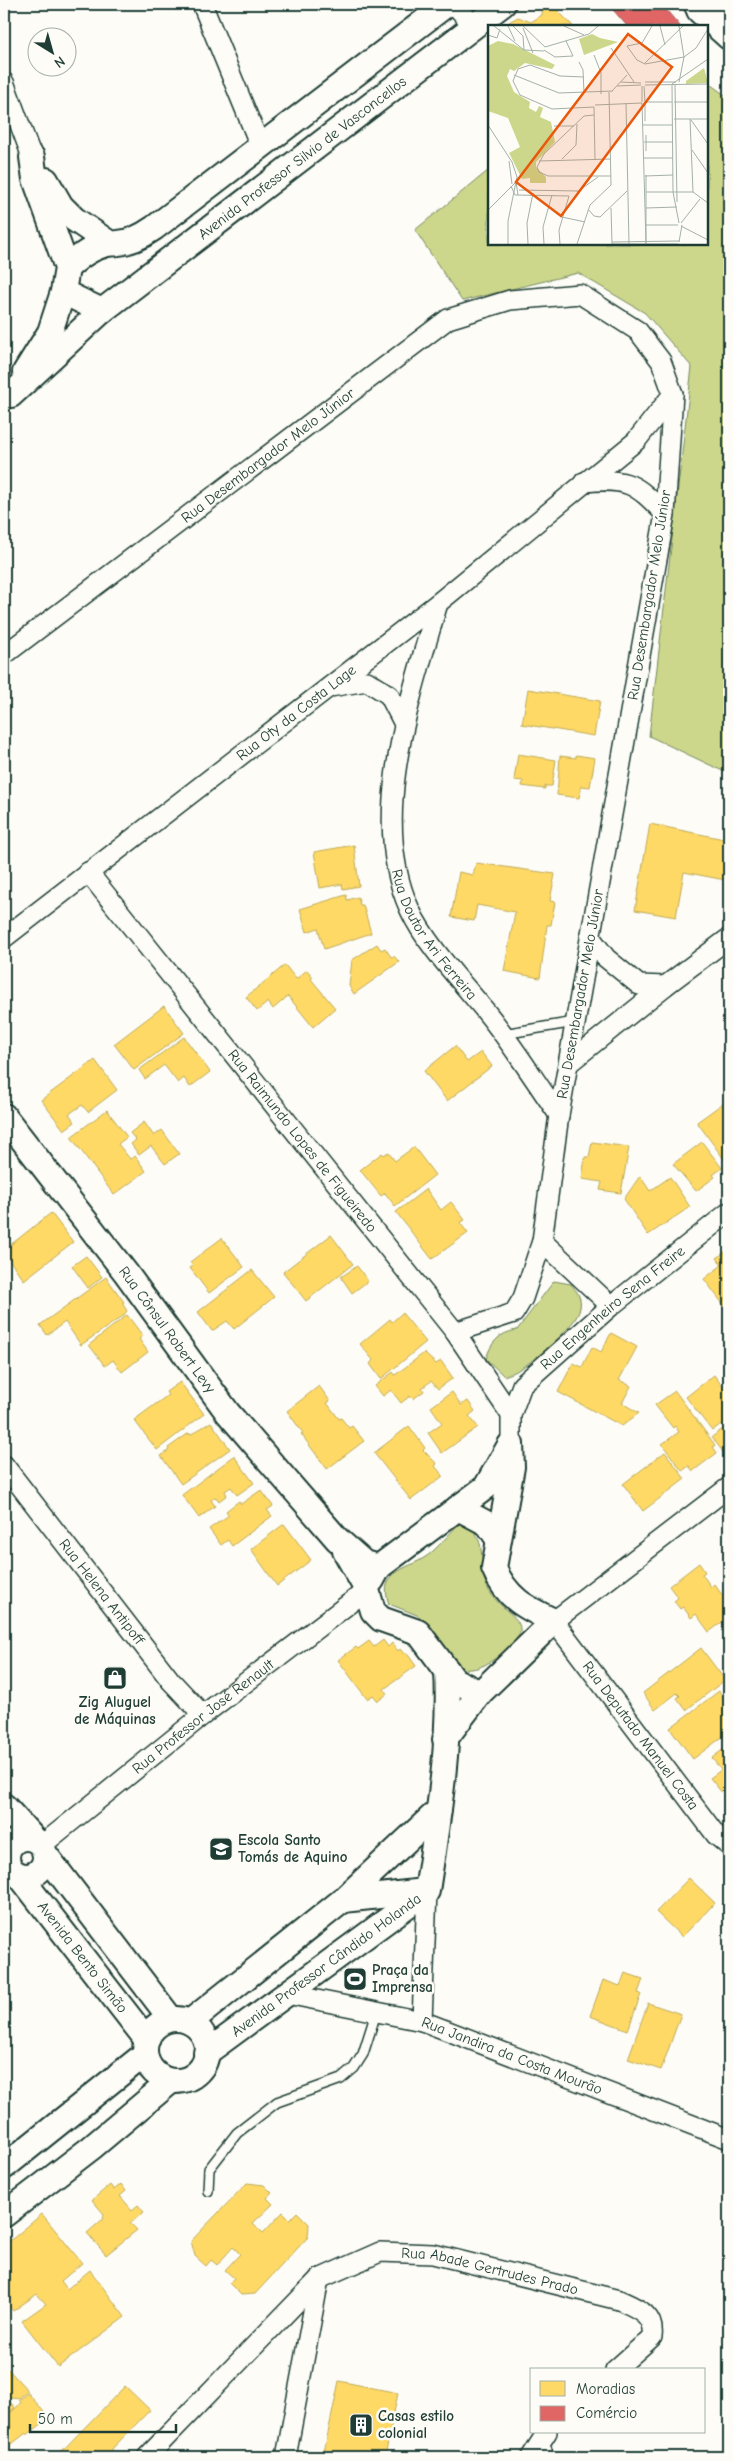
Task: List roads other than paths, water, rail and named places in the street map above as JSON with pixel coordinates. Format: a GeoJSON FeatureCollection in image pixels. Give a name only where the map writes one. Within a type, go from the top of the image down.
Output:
{"type":"FeatureCollection","features":[{"type":"Feature","properties":{"kind":"street"},"geometry":{"type":"LineString","coordinates":[[202,4],[260,148]]}},
{"type":"Feature","properties":{"kind":"street"},"geometry":{"type":"LineString","coordinates":[[67,268],[87,252],[109,243],[119,243],[146,234],[447,4]]}},
{"type":"Feature","properties":{"kind":"street"},"geometry":{"type":"LineString","coordinates":[[454,4],[474,26]]}},
{"type":"Feature","properties":{"kind":"street","name":"Avenida Professor Silvio de Vasconcellos"},"geometry":{"type":"LineString","coordinates":[[7,401],[102,311],[503,4]]}},
{"type":"Feature","properties":{"kind":"street"},"geometry":{"type":"LineString","coordinates":[[5,90],[32,157],[61,206],[74,219],[109,243]]}},
{"type":"Feature","properties":{"kind":"street"},"geometry":{"type":"LineString","coordinates":[[7,401],[50,332],[63,292],[67,268],[35,179],[32,157]]}},
{"type":"Feature","properties":{"kind":"street"},"geometry":{"type":"LineString","coordinates":[[63,292],[102,311]]}},
{"type":"Feature","properties":{"kind":"street","name":"Rua Desembargador Melo Júnior"},"geometry":{"type":"LineString","coordinates":[[4,655],[13,645],[448,319],[510,300],[580,294],[638,331],[661,361],[673,394],[665,514],[559,1115],[542,1241],[523,1298],[514,1312],[455,1332]]}},
{"type":"Feature","properties":{"kind":"street","name":"Rua Oty da Costa Lage"},"geometry":{"type":"LineString","coordinates":[[4,938],[438,603],[636,441],[673,394]]}},
{"type":"Feature","properties":{"kind":"street"},"geometry":{"type":"LineString","coordinates":[[584,482],[612,480],[629,484],[647,495],[665,514]]}},
{"type":"Feature","properties":{"kind":"street","name":"Rua Doutor Ari Ferreira"},"geometry":{"type":"LineString","coordinates":[[438,603],[404,724],[390,824],[396,866],[410,910],[441,957],[503,1034],[559,1115]]}},
{"type":"Feature","properties":{"kind":"street"},"geometry":{"type":"LineString","coordinates":[[328,687],[367,681],[389,695],[404,724]]}},
{"type":"Feature","properties":{"kind":"street","name":"Rua Raimundo Lopes de Figueiredo"},"geometry":{"type":"LineString","coordinates":[[88,872],[455,1332],[511,1414]]}},
{"type":"Feature","properties":{"kind":"street"},"geometry":{"type":"LineString","coordinates":[[590,937],[606,958],[639,986],[665,986]]}},
{"type":"Feature","properties":{"kind":"street"},"geometry":{"type":"LineString","coordinates":[[569,1063],[665,986],[729,938]]}},
{"type":"Feature","properties":{"kind":"street","name":"Rua Cônsul Robert Levy"},"geometry":{"type":"LineString","coordinates":[[4,1116],[126,1273],[228,1413],[337,1539],[364,1563],[379,1567]]}},
{"type":"Feature","properties":{"kind":"street","name":"Rua Engenheiro Sena Freire"},"geometry":{"type":"LineString","coordinates":[[511,1414],[522,1385],[611,1306],[729,1212]]}},
{"type":"Feature","properties":{"kind":"street"},"geometry":{"type":"LineString","coordinates":[[542,1241],[611,1306]]}},
{"type":"Feature","properties":{"kind":"street"},"geometry":{"type":"LineString","coordinates":[[511,1414],[512,1467],[494,1568],[500,1583],[527,1608],[554,1620]]}},
{"type":"Feature","properties":{"kind":"street"},"geometry":{"type":"LineString","coordinates":[[480,1693],[454,1680],[418,1632],[381,1619],[373,1610],[367,1590],[379,1567],[486,1487],[511,1444]]}},
{"type":"Feature","properties":{"kind":"street","name":"Rua Helena Antipoff"},"geometry":{"type":"LineString","coordinates":[[4,1465],[171,1681],[203,1715]]}},
{"type":"Feature","properties":{"kind":"street"},"geometry":{"type":"LineString","coordinates":[[445,1739],[480,1693],[532,1644],[554,1620],[729,1489]]}},
{"type":"Feature","properties":{"kind":"street"},"geometry":{"type":"LineString","coordinates":[[458,1508],[488,1524],[498,1539]]}},
{"type":"Feature","properties":{"kind":"street","name":"Rua Cônsul Robert Levy"},"geometry":{"type":"LineString","coordinates":[[337,1539],[367,1590]]}},
{"type":"Feature","properties":{"kind":"street","name":"Rua Professor José Renault"},"geometry":{"type":"LineString","coordinates":[[40,1846],[203,1715],[367,1590]]}},
{"type":"Feature","properties":{"kind":"street"},"geometry":{"type":"LineString","coordinates":[[527,1608],[532,1644]]}},
{"type":"Feature","properties":{"kind":"street","name":"Rua Deputado Manuel Costa"},"geometry":{"type":"LineString","coordinates":[[554,1620],[716,1835],[729,1846]]}},
{"type":"Feature","properties":{"kind":"street","name":"Avenida Professor Cândido Holanda"},"geometry":{"type":"LineString","coordinates":[[206,2053],[427,1891],[439,1810],[448,1700],[447,1670]]}},
{"type":"Feature","properties":{"kind":"street","name":"Avenida Bento Simão"},"geometry":{"type":"LineString","coordinates":[[4,1806],[40,1846],[180,2021]]}},
{"type":"Feature","properties":{"kind":"street"},"geometry":{"type":"LineString","coordinates":[[180,2021],[203,2035],[206,2053],[205,2060],[198,2072],[185,2079],[171,2080],[155,2073],[148,2064],[146,2047],[152,2030],[160,2023],[180,2021],[343,1900],[439,1810]]}},
{"type":"Feature","properties":{"kind":"street"},"geometry":{"type":"LineString","coordinates":[[24,1838],[40,1846],[44,1864],[38,1872],[29,1876],[9,1867],[8,1850],[14,1841],[24,1838]]}},
{"type":"Feature","properties":{"kind":"street","name":"Avenida Bento Simão"},"geometry":{"type":"LineString","coordinates":[[9,1867],[146,2047]]}},
{"type":"Feature","properties":{"kind":"street"},"geometry":{"type":"LineString","coordinates":[[343,1900],[427,1891],[422,2021]]}},
{"type":"Feature","properties":{"kind":"street","name":"Rua Jandira da Costa Mourão"},"geometry":{"type":"LineString","coordinates":[[287,1994],[422,2021],[729,2139]]}},
{"type":"Feature","properties":{"kind":"street"},"geometry":{"type":"LineString","coordinates":[[4,2168],[146,2047]]}},
{"type":"Feature","properties":{"kind":"street"},"geometry":{"type":"LineString","coordinates":[[4,2214],[91,2148],[171,2080]]}},
{"type":"Feature","properties":{"kind":"street","name":"Rua Abade Gertrudes Prado"},"geometry":{"type":"LineString","coordinates":[[319,2279],[380,2252],[433,2254],[619,2300],[640,2309],[650,2319],[653,2327],[652,2337],[616,2368]]}},
{"type":"Feature","properties":{"kind":"street"},"geometry":{"type":"LineString","coordinates":[[147,2457],[319,2279]]}},
{"type":"Feature","properties":{"kind":"street"},"geometry":{"type":"LineString","coordinates":[[286,2457],[319,2279]]}},
{"type":"Feature","properties":{"kind":"street"},"geometry":{"type":"LineString","coordinates":[[531,2457],[545,2435]]}},
{"type":"Feature","properties":{"kind":"lane"},"geometry":{"type":"LineString","coordinates":[[503,1034],[575,1022]]}},
{"type":"Feature","properties":{"kind":"lane"},"geometry":{"type":"LineString","coordinates":[[208,2191],[209,2169],[237,2133],[277,2102],[341,2079],[354,2068],[363,2054],[376,2013]]}},
{"type":"Feature","properties":{"kind":"lane"},"geometry":{"type":"LineString","coordinates":[[545,2435],[549,2457]]}},
{"type":"Feature","properties":{"kind":"place","name":"Zig Aluguel de Máquinas"},"geometry":{"type":"Point","coordinates":[115,1678]}},
{"type":"Feature","properties":{"kind":"place","name":"Escola Santo Tomás de Aquino"},"geometry":{"type":"Point","coordinates":[221,1849]}},
{"type":"Feature","properties":{"kind":"place","name":"Praça da Imprensa"},"geometry":{"type":"Point","coordinates":[355,1979]}},
{"type":"Feature","properties":{"kind":"place","name":"Casas estilo colonial"},"geometry":{"type":"Point","coordinates":[361,2425]}}]}
